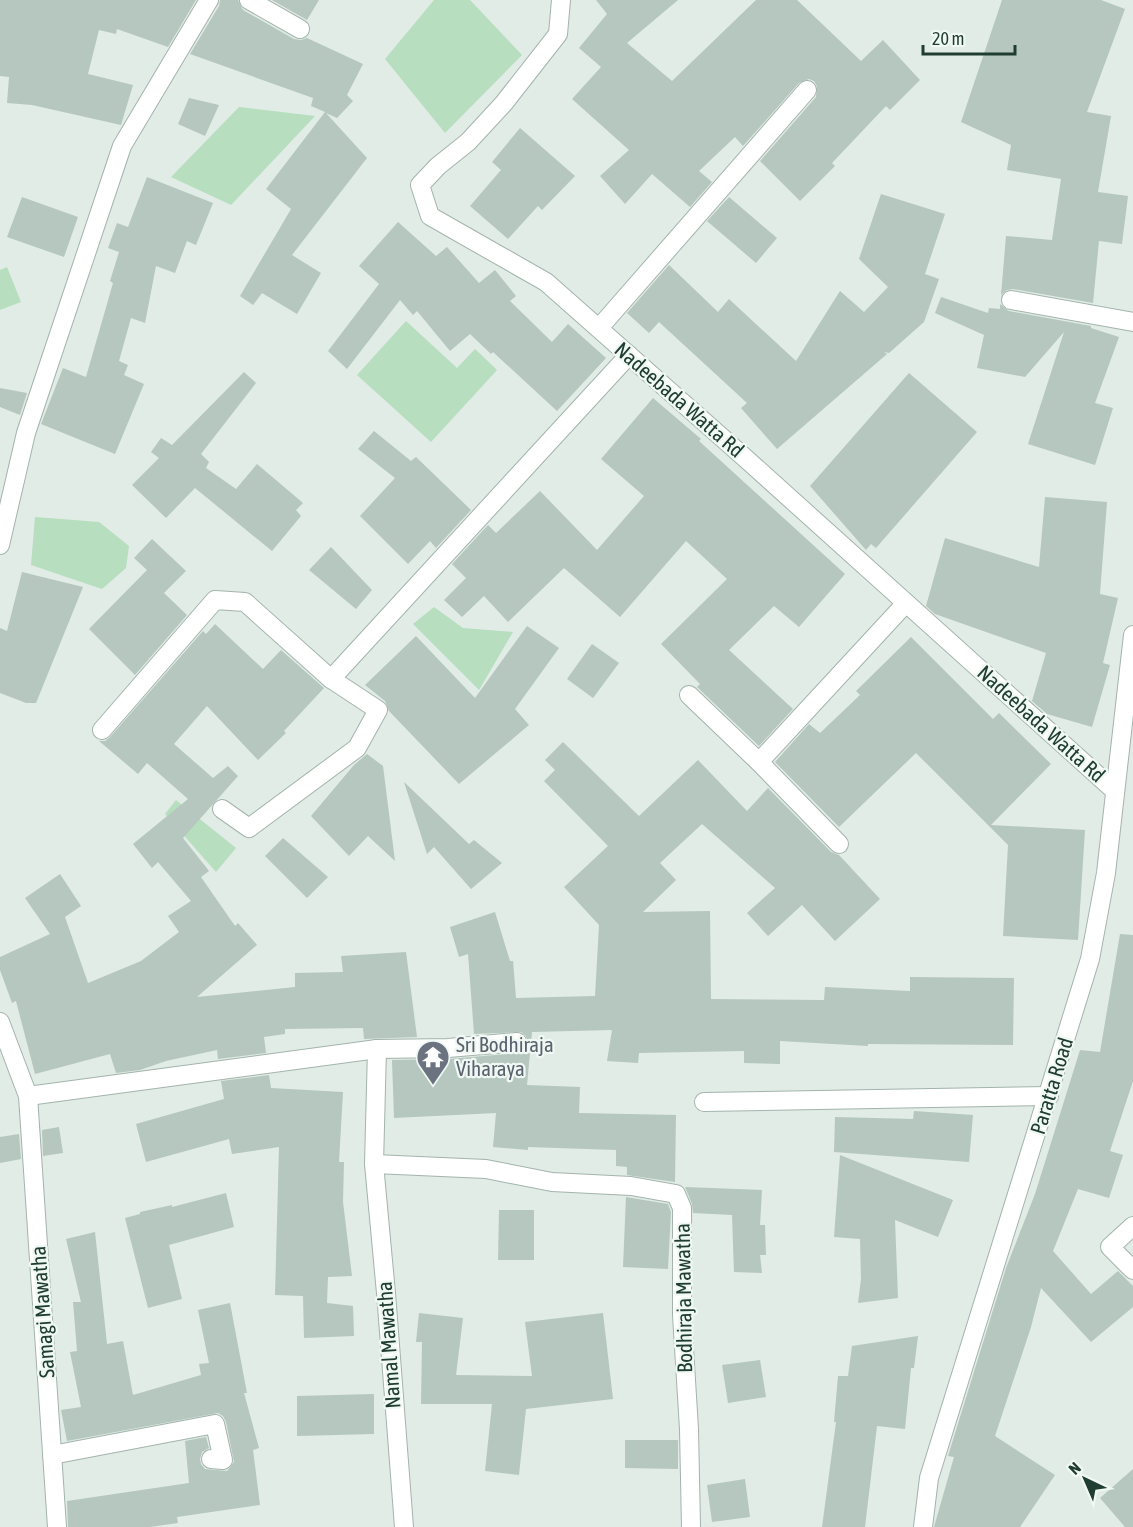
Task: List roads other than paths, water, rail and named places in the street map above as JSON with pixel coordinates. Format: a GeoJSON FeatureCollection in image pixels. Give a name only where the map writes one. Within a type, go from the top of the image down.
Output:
{"type":"FeatureCollection","features":[{"type":"Feature","properties":{"kind":"street"},"geometry":{"type":"LineString","coordinates":[[0,545],[26,433],[122,146],[209,0]]}},
{"type":"Feature","properties":{"kind":"street"},"geometry":{"type":"LineString","coordinates":[[249,0],[300,29]]}},
{"type":"Feature","properties":{"kind":"street","name":"Nadeebada Watta Rd"},"geometry":{"type":"LineString","coordinates":[[561,0],[558,34],[504,103],[468,142],[420,185],[430,216],[546,282],[1114,790]]}},
{"type":"Feature","properties":{"kind":"street"},"geometry":{"type":"LineString","coordinates":[[599,328],[807,90]]}},
{"type":"Feature","properties":{"kind":"street"},"geometry":{"type":"LineString","coordinates":[[1011,300],[1133,322]]}},
{"type":"Feature","properties":{"kind":"street"},"geometry":{"type":"LineString","coordinates":[[331,679],[629,355]]}},
{"type":"Feature","properties":{"kind":"street"},"geometry":{"type":"LineString","coordinates":[[102,730],[215,600],[245,602],[331,679],[378,710],[357,748],[249,828],[222,810]]}},
{"type":"Feature","properties":{"kind":"street"},"geometry":{"type":"LineString","coordinates":[[759,762],[906,603]]}},
{"type":"Feature","properties":{"kind":"street","name":"Paratta Road"},"geometry":{"type":"LineString","coordinates":[[923,1527],[929,1478],[1090,959],[1106,873],[1133,635]]}},
{"type":"Feature","properties":{"kind":"street"},"geometry":{"type":"LineString","coordinates":[[689,695],[839,844]]}},
{"type":"Feature","properties":{"kind":"street","name":"Samagi Mawatha"},"geometry":{"type":"LineString","coordinates":[[0,1022],[28,1096],[57,1527]]}},
{"type":"Feature","properties":{"kind":"street"},"geometry":{"type":"LineString","coordinates":[[28,1096],[377,1049],[448,1048],[518,1042]]}},
{"type":"Feature","properties":{"kind":"street","name":"Namal Mawatha"},"geometry":{"type":"LineString","coordinates":[[377,1049],[374,1164],[404,1527]]}},
{"type":"Feature","properties":{"kind":"street"},"geometry":{"type":"LineString","coordinates":[[704,1102],[1049,1096]]}},
{"type":"Feature","properties":{"kind":"street","name":"Bodhiraja Mawatha"},"geometry":{"type":"LineString","coordinates":[[374,1164],[486,1169],[552,1182],[631,1186],[676,1194],[682,1208],[682,1315],[689,1429],[691,1527]]}},
{"type":"Feature","properties":{"kind":"street"},"geometry":{"type":"LineString","coordinates":[[1133,1226],[1110,1246],[1133,1270]]}},
{"type":"Feature","properties":{"kind":"street"},"geometry":{"type":"LineString","coordinates":[[52,1455],[215,1424],[223,1460],[211,1459]]}},
{"type":"Feature","properties":{"kind":"place","name":"Sri Bodhiraja Viharaya"},"geometry":{"type":"Point","coordinates":[433,1086]}}]}
